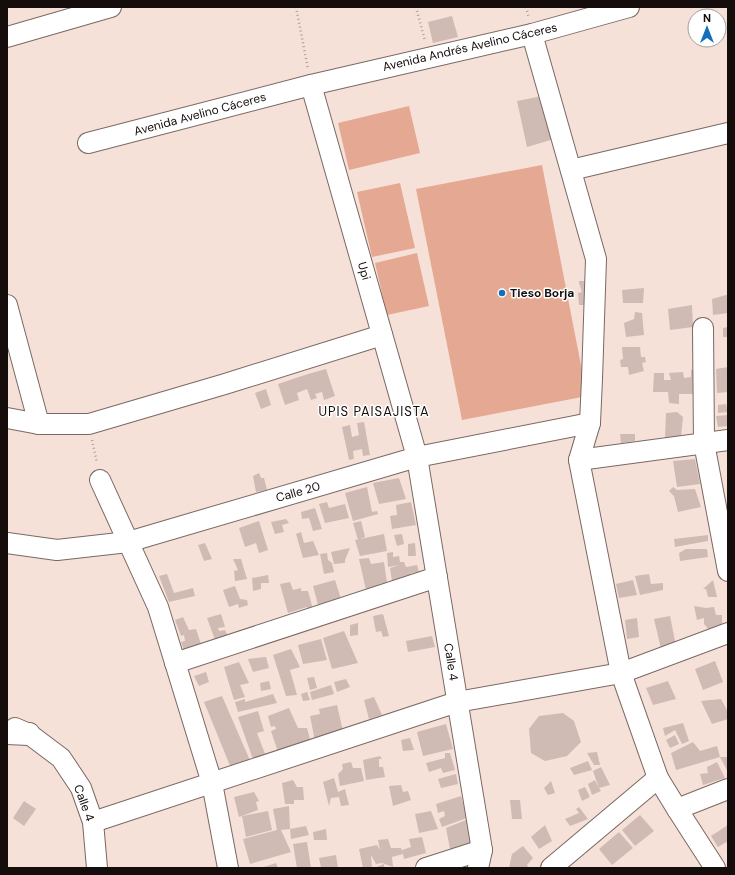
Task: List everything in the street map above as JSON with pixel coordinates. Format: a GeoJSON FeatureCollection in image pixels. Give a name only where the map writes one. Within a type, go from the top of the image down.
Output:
{"type":"FeatureCollection","features":[{"type":"Feature","properties":{"kind":"main road"},"geometry":{"type":"LineString","coordinates":[[7,732],[29,734]]}},
{"type":"Feature","properties":{"kind":"street"},"geometry":{"type":"LineString","coordinates":[[7,37],[111,7]]}},
{"type":"Feature","properties":{"kind":"street","name":"Avenida Andrés Avelino Cáceres"},"geometry":{"type":"LineString","coordinates":[[311,85],[532,34],[629,7]]}},
{"type":"Feature","properties":{"kind":"street"},"geometry":{"type":"LineString","coordinates":[[532,34],[596,259],[590,423],[578,460],[621,673],[658,778],[715,868]]}},
{"type":"Feature","properties":{"kind":"street","name":"Avenida Avelino Cáceres"},"geometry":{"type":"LineString","coordinates":[[88,143],[311,85]]}},
{"type":"Feature","properties":{"kind":"street","name":"Upi"},"geometry":{"type":"LineString","coordinates":[[311,85],[417,457]]}},
{"type":"Feature","properties":{"kind":"street"},"geometry":{"type":"LineString","coordinates":[[571,170],[728,132]]}},
{"type":"Feature","properties":{"kind":"street"},"geometry":{"type":"LineString","coordinates":[[7,305],[39,424]]}},
{"type":"Feature","properties":{"kind":"street"},"geometry":{"type":"LineString","coordinates":[[702,328],[704,443],[728,571]]}},
{"type":"Feature","properties":{"kind":"street"},"geometry":{"type":"LineString","coordinates":[[7,418],[39,424],[89,424],[382,335]]}},
{"type":"Feature","properties":{"kind":"street","name":"Calle 20"},"geometry":{"type":"LineString","coordinates":[[7,543],[57,550],[128,542],[417,457],[590,423]]}},
{"type":"Feature","properties":{"kind":"street"},"geometry":{"type":"LineString","coordinates":[[578,460],[728,440]]}},
{"type":"Feature","properties":{"kind":"street","name":"Calle 4"},"geometry":{"type":"LineString","coordinates":[[417,457],[457,702],[480,859]]}},
{"type":"Feature","properties":{"kind":"street"},"geometry":{"type":"LineString","coordinates":[[100,480],[158,607],[212,783],[228,868]]}},
{"type":"Feature","properties":{"kind":"street"},"geometry":{"type":"LineString","coordinates":[[175,663],[437,577]]}},
{"type":"Feature","properties":{"kind":"street"},"geometry":{"type":"LineString","coordinates":[[92,822],[457,702],[621,673],[728,633]]}},
{"type":"Feature","properties":{"kind":"street","name":"Calle 4"},"geometry":{"type":"LineString","coordinates":[[7,724],[29,734],[61,758],[81,788],[92,822],[96,868]]}},
{"type":"Feature","properties":{"kind":"street"},"geometry":{"type":"LineString","coordinates":[[551,868],[658,778]]}},
{"type":"Feature","properties":{"kind":"street"},"geometry":{"type":"LineString","coordinates":[[677,809],[728,789]]}},
{"type":"Feature","properties":{"kind":"street"},"geometry":{"type":"LineString","coordinates":[[426,868],[480,859]]}},
{"type":"Feature","properties":{"kind":"path"},"geometry":{"type":"LineString","coordinates":[[296,7],[311,85]]}},
{"type":"Feature","properties":{"kind":"path"},"geometry":{"type":"LineString","coordinates":[[416,7],[429,58]]}},
{"type":"Feature","properties":{"kind":"path"},"geometry":{"type":"LineString","coordinates":[[89,424],[100,480]]}},
{"type":"Feature","properties":{"kind":"shaded area"},"geometry":{"type":"Polygon","coordinates":[[[409,106],[420,153],[349,170],[338,123],[409,106]]]}},
{"type":"Feature","properties":{"kind":"shaded area","name":"Tieso Borja"},"geometry":{"type":"Polygon","coordinates":[[[542,165],[587,396],[462,420],[416,189],[542,165]]]}},
{"type":"Feature","properties":{"kind":"shaded area"},"geometry":{"type":"Polygon","coordinates":[[[400,183],[415,248],[372,257],[357,192],[400,183]]]}},
{"type":"Feature","properties":{"kind":"shaded area"},"geometry":{"type":"Polygon","coordinates":[[[417,253],[429,306],[387,315],[375,263],[417,253]]]}},
{"type":"Feature","properties":{"kind":"building"},"geometry":{"type":"Polygon","coordinates":[[[452,16],[458,37],[433,43],[428,22],[452,16]]]}},
{"type":"Feature","properties":{"kind":"building"},"geometry":{"type":"Polygon","coordinates":[[[542,96],[554,139],[527,147],[517,101],[542,96]]]}},
{"type":"Feature","properties":{"kind":"building"},"geometry":{"type":"Polygon","coordinates":[[[579,281],[589,281],[589,305],[579,305],[578,293],[582,292],[579,281]]]}},
{"type":"Feature","properties":{"kind":"building"},"geometry":{"type":"Polygon","coordinates":[[[644,288],[643,303],[623,303],[622,290],[644,288]]]}},
{"type":"Feature","properties":{"kind":"building"},"geometry":{"type":"Polygon","coordinates":[[[728,295],[728,313],[713,315],[712,299],[728,295]]]}},
{"type":"Feature","properties":{"kind":"building"},"geometry":{"type":"Polygon","coordinates":[[[692,305],[693,327],[670,330],[668,309],[692,305]]]}},
{"type":"Feature","properties":{"kind":"building"},"geometry":{"type":"Polygon","coordinates":[[[635,312],[642,313],[644,335],[626,337],[624,323],[634,319],[635,312]]]}},
{"type":"Feature","properties":{"kind":"building"},"geometry":{"type":"Polygon","coordinates":[[[728,327],[728,337],[723,337],[723,328],[728,327]]]}},
{"type":"Feature","properties":{"kind":"building"},"geometry":{"type":"Polygon","coordinates":[[[622,347],[640,347],[641,357],[645,357],[646,362],[642,363],[644,371],[629,375],[628,367],[621,367],[620,360],[623,359],[622,347]]]}},
{"type":"Feature","properties":{"kind":"building"},"geometry":{"type":"Polygon","coordinates":[[[728,367],[728,392],[717,393],[716,369],[728,367]]]}},
{"type":"Feature","properties":{"kind":"building"},"geometry":{"type":"Polygon","coordinates":[[[326,369],[335,396],[324,400],[322,392],[315,394],[317,398],[311,400],[307,389],[297,393],[299,400],[285,405],[278,384],[326,369]]]}},
{"type":"Feature","properties":{"kind":"building"},"geometry":{"type":"Polygon","coordinates":[[[691,370],[695,370],[695,394],[679,394],[679,404],[669,403],[668,392],[653,392],[654,373],[664,373],[664,380],[671,380],[669,373],[683,372],[684,378],[691,377],[691,370]]]}},
{"type":"Feature","properties":{"kind":"building"},"geometry":{"type":"Polygon","coordinates":[[[266,389],[271,405],[261,409],[255,393],[266,389]]]}},
{"type":"Feature","properties":{"kind":"building"},"geometry":{"type":"Polygon","coordinates":[[[726,404],[728,412],[718,413],[718,405],[726,404]]]}},
{"type":"Feature","properties":{"kind":"building"},"geometry":{"type":"Polygon","coordinates":[[[677,412],[683,417],[681,437],[665,438],[666,413],[677,412]]]}},
{"type":"Feature","properties":{"kind":"building"},"geometry":{"type":"Polygon","coordinates":[[[728,415],[728,426],[718,427],[716,416],[728,415]]]}},
{"type":"Feature","properties":{"kind":"building"},"geometry":{"type":"Polygon","coordinates":[[[364,422],[370,455],[363,456],[362,449],[353,451],[354,459],[349,460],[342,427],[350,425],[352,437],[359,435],[357,423],[364,422]]]}},
{"type":"Feature","properties":{"kind":"building"},"geometry":{"type":"Polygon","coordinates":[[[620,434],[635,434],[635,441],[621,443],[620,434]]]}},
{"type":"Feature","properties":{"kind":"building"},"geometry":{"type":"Polygon","coordinates":[[[695,459],[700,484],[677,487],[673,461],[695,459]]]}},
{"type":"Feature","properties":{"kind":"building"},"geometry":{"type":"Polygon","coordinates":[[[259,473],[261,478],[264,478],[267,490],[256,492],[253,476],[259,473]]]}},
{"type":"Feature","properties":{"kind":"building"},"geometry":{"type":"Polygon","coordinates":[[[399,478],[406,499],[379,504],[373,483],[399,478]]]}},
{"type":"Feature","properties":{"kind":"building"},"geometry":{"type":"Polygon","coordinates":[[[367,487],[372,512],[377,511],[378,514],[353,521],[345,493],[367,487]]]}},
{"type":"Feature","properties":{"kind":"building"},"geometry":{"type":"Polygon","coordinates":[[[673,487],[677,490],[695,489],[701,507],[678,512],[674,496],[669,491],[673,487]]]}},
{"type":"Feature","properties":{"kind":"building"},"geometry":{"type":"Polygon","coordinates":[[[327,502],[329,508],[345,504],[349,518],[325,523],[319,504],[327,502]]]}},
{"type":"Feature","properties":{"kind":"building"},"geometry":{"type":"Polygon","coordinates":[[[411,502],[416,525],[392,529],[390,516],[397,515],[396,505],[411,502]]]}},
{"type":"Feature","properties":{"kind":"building"},"geometry":{"type":"Polygon","coordinates":[[[315,508],[322,529],[313,531],[309,518],[302,519],[301,512],[315,508]]]}},
{"type":"Feature","properties":{"kind":"building"},"geometry":{"type":"Polygon","coordinates":[[[286,519],[289,523],[282,525],[284,532],[275,534],[271,522],[286,519]]]}},
{"type":"Feature","properties":{"kind":"building"},"geometry":{"type":"Polygon","coordinates":[[[259,521],[268,550],[259,553],[256,543],[245,547],[239,528],[259,521]]]}},
{"type":"Feature","properties":{"kind":"building"},"geometry":{"type":"Polygon","coordinates":[[[361,521],[365,537],[358,540],[353,523],[361,521]]]}},
{"type":"Feature","properties":{"kind":"building"},"geometry":{"type":"Polygon","coordinates":[[[301,532],[304,543],[313,541],[319,555],[303,558],[296,534],[301,532]]]}},
{"type":"Feature","properties":{"kind":"building"},"geometry":{"type":"Polygon","coordinates":[[[384,534],[387,551],[360,556],[355,540],[384,534]]]}},
{"type":"Feature","properties":{"kind":"building"},"geometry":{"type":"Polygon","coordinates":[[[402,534],[404,544],[397,546],[394,535],[402,534]]]}},
{"type":"Feature","properties":{"kind":"building"},"geometry":{"type":"Polygon","coordinates":[[[708,535],[708,541],[675,547],[674,539],[708,535]]]}},
{"type":"Feature","properties":{"kind":"building"},"geometry":{"type":"Polygon","coordinates":[[[205,543],[212,559],[204,561],[198,545],[205,543]]]}},
{"type":"Feature","properties":{"kind":"building"},"geometry":{"type":"Polygon","coordinates":[[[415,543],[416,556],[408,556],[408,544],[415,543]]]}},
{"type":"Feature","properties":{"kind":"building"},"geometry":{"type":"Polygon","coordinates":[[[350,548],[345,563],[334,564],[331,552],[350,548]]]}},
{"type":"Feature","properties":{"kind":"building"},"geometry":{"type":"Polygon","coordinates":[[[686,549],[707,549],[708,557],[680,561],[679,553],[686,549]]]}},
{"type":"Feature","properties":{"kind":"building"},"geometry":{"type":"Polygon","coordinates":[[[393,552],[393,557],[399,556],[400,562],[404,562],[406,567],[417,565],[419,572],[411,573],[411,576],[392,581],[390,568],[399,565],[388,567],[387,553],[393,552]]]}},
{"type":"Feature","properties":{"kind":"building"},"geometry":{"type":"Polygon","coordinates":[[[327,553],[328,560],[332,563],[334,572],[324,574],[320,554],[327,553]]]}},
{"type":"Feature","properties":{"kind":"building"},"geometry":{"type":"Polygon","coordinates":[[[369,558],[371,564],[384,562],[387,583],[379,584],[379,587],[366,590],[359,559],[369,558]]]}},
{"type":"Feature","properties":{"kind":"building"},"geometry":{"type":"Polygon","coordinates":[[[233,559],[241,559],[247,579],[235,581],[234,571],[238,570],[233,559]]]}},
{"type":"Feature","properties":{"kind":"building"},"geometry":{"type":"Polygon","coordinates":[[[167,574],[174,593],[193,588],[195,596],[169,602],[159,576],[167,574]]]}},
{"type":"Feature","properties":{"kind":"building"},"geometry":{"type":"Polygon","coordinates":[[[649,574],[651,584],[663,583],[663,590],[640,595],[635,576],[649,574]]]}},
{"type":"Feature","properties":{"kind":"building"},"geometry":{"type":"Polygon","coordinates":[[[268,575],[269,583],[261,583],[261,589],[253,591],[252,578],[268,575]]]}},
{"type":"Feature","properties":{"kind":"building"},"geometry":{"type":"Polygon","coordinates":[[[335,580],[341,599],[318,605],[313,586],[335,580]]]}},
{"type":"Feature","properties":{"kind":"building"},"geometry":{"type":"Polygon","coordinates":[[[633,580],[637,595],[619,598],[616,584],[633,580]]]}},
{"type":"Feature","properties":{"kind":"building"},"geometry":{"type":"Polygon","coordinates":[[[713,580],[717,597],[708,597],[706,589],[703,589],[713,580]]]}},
{"type":"Feature","properties":{"kind":"building"},"geometry":{"type":"Polygon","coordinates":[[[290,582],[293,590],[301,588],[301,591],[308,591],[313,609],[308,610],[307,607],[288,613],[280,584],[290,582]]]}},
{"type":"Feature","properties":{"kind":"building"},"geometry":{"type":"Polygon","coordinates":[[[235,586],[240,599],[247,600],[248,605],[239,608],[238,604],[229,607],[223,590],[235,586]]]}},
{"type":"Feature","properties":{"kind":"building"},"geometry":{"type":"Polygon","coordinates":[[[694,606],[706,608],[714,607],[716,615],[722,615],[722,626],[711,632],[704,624],[704,618],[697,620],[694,606]]]}},
{"type":"Feature","properties":{"kind":"building"},"geometry":{"type":"Polygon","coordinates":[[[221,614],[225,627],[218,628],[219,631],[225,630],[228,636],[215,640],[207,618],[221,614]]]}},
{"type":"Feature","properties":{"kind":"building"},"geometry":{"type":"Polygon","coordinates":[[[383,614],[389,636],[383,637],[381,631],[376,632],[373,616],[383,614]]]}},
{"type":"Feature","properties":{"kind":"building"},"geometry":{"type":"Polygon","coordinates":[[[670,616],[676,646],[661,649],[654,619],[670,616]]]}},
{"type":"Feature","properties":{"kind":"building"},"geometry":{"type":"Polygon","coordinates":[[[183,617],[189,630],[196,629],[202,647],[185,653],[181,642],[185,641],[184,635],[181,636],[175,620],[183,617]]]}},
{"type":"Feature","properties":{"kind":"building"},"geometry":{"type":"Polygon","coordinates":[[[637,618],[639,637],[627,639],[625,620],[637,618]]]}},
{"type":"Feature","properties":{"kind":"building"},"geometry":{"type":"Polygon","coordinates":[[[358,623],[358,635],[350,636],[350,625],[358,623]]]}},
{"type":"Feature","properties":{"kind":"building"},"geometry":{"type":"Polygon","coordinates":[[[344,631],[358,663],[332,669],[323,638],[344,631]]]}},
{"type":"Feature","properties":{"kind":"building"},"geometry":{"type":"Polygon","coordinates":[[[432,636],[435,647],[408,652],[406,641],[432,636]]]}},
{"type":"Feature","properties":{"kind":"building"},"geometry":{"type":"Polygon","coordinates":[[[321,639],[327,660],[303,664],[298,645],[321,639]]]}},
{"type":"Feature","properties":{"kind":"building"},"geometry":{"type":"Polygon","coordinates":[[[291,649],[300,667],[290,670],[297,695],[286,696],[273,655],[291,649]]]}},
{"type":"Feature","properties":{"kind":"building"},"geometry":{"type":"Polygon","coordinates":[[[266,657],[269,668],[253,672],[248,659],[266,657]]]}},
{"type":"Feature","properties":{"kind":"building"},"geometry":{"type":"Polygon","coordinates":[[[715,661],[723,682],[703,690],[695,669],[715,661]]]}},
{"type":"Feature","properties":{"kind":"building"},"geometry":{"type":"Polygon","coordinates":[[[239,662],[249,683],[240,685],[245,697],[234,700],[224,667],[239,662]]]}},
{"type":"Feature","properties":{"kind":"building"},"geometry":{"type":"Polygon","coordinates":[[[206,672],[209,682],[199,686],[194,676],[206,672]]]}},
{"type":"Feature","properties":{"kind":"building"},"geometry":{"type":"Polygon","coordinates":[[[314,677],[317,688],[310,690],[307,678],[314,677]]]}},
{"type":"Feature","properties":{"kind":"building"},"geometry":{"type":"Polygon","coordinates":[[[346,679],[350,687],[337,692],[334,682],[346,679]]]}},
{"type":"Feature","properties":{"kind":"building"},"geometry":{"type":"Polygon","coordinates":[[[269,681],[271,689],[261,691],[260,683],[269,681]]]}},
{"type":"Feature","properties":{"kind":"building"},"geometry":{"type":"Polygon","coordinates":[[[668,681],[676,699],[653,705],[646,688],[668,681]]]}},
{"type":"Feature","properties":{"kind":"building"},"geometry":{"type":"Polygon","coordinates":[[[331,685],[334,694],[312,700],[310,692],[331,685]]]}},
{"type":"Feature","properties":{"kind":"building"},"geometry":{"type":"Polygon","coordinates":[[[307,692],[310,700],[303,701],[301,694],[307,692]]]}},
{"type":"Feature","properties":{"kind":"building"},"geometry":{"type":"Polygon","coordinates":[[[273,694],[277,703],[238,712],[235,702],[245,699],[245,702],[273,694]]]}},
{"type":"Feature","properties":{"kind":"building"},"geometry":{"type":"Polygon","coordinates":[[[222,696],[252,765],[231,768],[204,702],[222,696]]]}},
{"type":"Feature","properties":{"kind":"building"},"geometry":{"type":"Polygon","coordinates":[[[374,697],[382,715],[369,719],[364,700],[374,697]]]}},
{"type":"Feature","properties":{"kind":"building"},"geometry":{"type":"Polygon","coordinates":[[[721,699],[728,712],[728,719],[712,724],[701,701],[721,699]]]}},
{"type":"Feature","properties":{"kind":"building"},"geometry":{"type":"Polygon","coordinates":[[[337,705],[343,731],[333,732],[333,736],[315,741],[310,716],[320,714],[319,709],[337,705]]]}},
{"type":"Feature","properties":{"kind":"building"},"geometry":{"type":"Polygon","coordinates":[[[289,708],[298,728],[307,728],[311,743],[278,752],[271,731],[276,729],[275,726],[271,727],[268,716],[289,708]]]}},
{"type":"Feature","properties":{"kind":"building"},"geometry":{"type":"Polygon","coordinates":[[[258,711],[264,731],[257,733],[267,759],[254,762],[238,717],[258,711]]]}},
{"type":"Feature","properties":{"kind":"building"},"geometry":{"type":"Polygon","coordinates":[[[563,713],[574,721],[581,742],[567,756],[545,761],[531,753],[529,729],[539,716],[563,713]]]}},
{"type":"Feature","properties":{"kind":"building"},"geometry":{"type":"Polygon","coordinates":[[[683,723],[689,741],[682,744],[675,730],[665,736],[663,728],[683,723]]]}},
{"type":"Feature","properties":{"kind":"building"},"geometry":{"type":"Polygon","coordinates":[[[446,724],[453,749],[423,756],[417,732],[446,724]]]}},
{"type":"Feature","properties":{"kind":"building"},"geometry":{"type":"Polygon","coordinates":[[[675,735],[679,744],[670,748],[666,740],[675,735]]]}},
{"type":"Feature","properties":{"kind":"building"},"geometry":{"type":"Polygon","coordinates":[[[410,738],[414,750],[403,751],[401,740],[410,738]]]}},
{"type":"Feature","properties":{"kind":"building"},"geometry":{"type":"Polygon","coordinates":[[[693,742],[700,751],[717,746],[720,757],[676,770],[671,753],[693,742]]]}},
{"type":"Feature","properties":{"kind":"building"},"geometry":{"type":"Polygon","coordinates":[[[597,752],[600,765],[594,765],[587,753],[597,752]]]}},
{"type":"Feature","properties":{"kind":"building"},"geometry":{"type":"Polygon","coordinates":[[[445,753],[450,753],[455,770],[443,773],[441,768],[429,772],[426,763],[445,758],[445,753]]]}},
{"type":"Feature","properties":{"kind":"building"},"geometry":{"type":"Polygon","coordinates":[[[380,756],[382,759],[379,759],[379,767],[383,767],[385,777],[366,780],[363,760],[380,756]]]}},
{"type":"Feature","properties":{"kind":"building"},"geometry":{"type":"Polygon","coordinates":[[[720,757],[728,757],[728,772],[720,757]]]}},
{"type":"Feature","properties":{"kind":"building"},"geometry":{"type":"Polygon","coordinates":[[[588,761],[592,770],[574,775],[570,768],[588,761]]]}},
{"type":"Feature","properties":{"kind":"building"},"geometry":{"type":"Polygon","coordinates":[[[351,762],[353,768],[361,768],[364,781],[340,786],[338,774],[343,769],[342,764],[351,762]]]}},
{"type":"Feature","properties":{"kind":"building"},"geometry":{"type":"Polygon","coordinates":[[[717,762],[725,778],[703,785],[700,774],[708,773],[707,767],[717,762]]]}},
{"type":"Feature","properties":{"kind":"building"},"geometry":{"type":"Polygon","coordinates":[[[601,767],[610,785],[599,788],[593,771],[601,767]]]}},
{"type":"Feature","properties":{"kind":"building"},"geometry":{"type":"Polygon","coordinates":[[[456,774],[458,784],[441,788],[438,779],[456,774]]]}},
{"type":"Feature","properties":{"kind":"building"},"geometry":{"type":"Polygon","coordinates":[[[334,778],[338,792],[345,789],[349,805],[341,806],[339,797],[331,798],[329,806],[323,782],[334,778]]]}},
{"type":"Feature","properties":{"kind":"building"},"geometry":{"type":"Polygon","coordinates":[[[293,780],[297,787],[303,787],[304,800],[294,800],[294,804],[285,804],[282,783],[293,780]]]}},
{"type":"Feature","properties":{"kind":"building"},"geometry":{"type":"Polygon","coordinates":[[[595,780],[601,791],[592,795],[588,784],[595,780]]]}},
{"type":"Feature","properties":{"kind":"building"},"geometry":{"type":"Polygon","coordinates":[[[551,781],[555,793],[548,795],[544,788],[551,781]]]}},
{"type":"Feature","properties":{"kind":"building"},"geometry":{"type":"Polygon","coordinates":[[[401,785],[403,792],[408,791],[411,800],[393,806],[389,786],[401,785]]]}},
{"type":"Feature","properties":{"kind":"building"},"geometry":{"type":"Polygon","coordinates":[[[585,787],[590,797],[582,801],[578,790],[585,787]]]}},
{"type":"Feature","properties":{"kind":"building"},"geometry":{"type":"Polygon","coordinates":[[[254,792],[259,801],[256,802],[258,810],[239,817],[234,797],[254,792]]]}},
{"type":"Feature","properties":{"kind":"building"},"geometry":{"type":"Polygon","coordinates":[[[461,796],[467,818],[442,827],[439,819],[445,816],[444,811],[438,813],[436,804],[461,796]]]}},
{"type":"Feature","properties":{"kind":"building"},"geometry":{"type":"Polygon","coordinates":[[[510,800],[520,800],[522,819],[512,819],[510,800]]]}},
{"type":"Feature","properties":{"kind":"building"},"geometry":{"type":"Polygon","coordinates":[[[24,801],[36,809],[24,826],[13,818],[24,801]]]}},
{"type":"Feature","properties":{"kind":"building"},"geometry":{"type":"Polygon","coordinates":[[[289,806],[290,829],[281,830],[291,852],[250,864],[243,839],[277,830],[273,809],[289,806]]]}},
{"type":"Feature","properties":{"kind":"building"},"geometry":{"type":"Polygon","coordinates":[[[579,807],[588,819],[570,826],[565,819],[579,813],[576,809],[579,807]]]}},
{"type":"Feature","properties":{"kind":"building"},"geometry":{"type":"Polygon","coordinates":[[[268,811],[272,830],[246,837],[242,816],[268,811]]]}},
{"type":"Feature","properties":{"kind":"building"},"geometry":{"type":"Polygon","coordinates":[[[431,811],[438,829],[419,833],[415,814],[431,811]]]}},
{"type":"Feature","properties":{"kind":"building"},"geometry":{"type":"Polygon","coordinates":[[[640,815],[654,831],[635,846],[622,830],[640,815]]]}},
{"type":"Feature","properties":{"kind":"building"},"geometry":{"type":"Polygon","coordinates":[[[466,820],[474,844],[450,849],[446,828],[466,820]]]}},
{"type":"Feature","properties":{"kind":"building"},"geometry":{"type":"Polygon","coordinates":[[[545,825],[552,841],[539,849],[531,837],[545,825]]]}},
{"type":"Feature","properties":{"kind":"building"},"geometry":{"type":"Polygon","coordinates":[[[728,825],[728,841],[718,847],[711,836],[728,825]]]}},
{"type":"Feature","properties":{"kind":"building"},"geometry":{"type":"Polygon","coordinates":[[[306,826],[309,835],[291,839],[290,829],[306,826]]]}},
{"type":"Feature","properties":{"kind":"building"},"geometry":{"type":"Polygon","coordinates":[[[326,829],[327,840],[314,840],[313,832],[326,829]]]}},
{"type":"Feature","properties":{"kind":"building"},"geometry":{"type":"Polygon","coordinates":[[[619,832],[633,848],[612,865],[599,849],[619,832]]]}},
{"type":"Feature","properties":{"kind":"building"},"geometry":{"type":"Polygon","coordinates":[[[422,837],[426,853],[404,859],[402,850],[411,847],[409,839],[422,837]]]}},
{"type":"Feature","properties":{"kind":"building"},"geometry":{"type":"Polygon","coordinates":[[[388,839],[391,848],[401,848],[403,854],[392,857],[393,867],[382,863],[376,864],[371,855],[372,868],[363,868],[359,849],[377,845],[380,850],[378,840],[388,839]]]}},
{"type":"Feature","properties":{"kind":"building"},"geometry":{"type":"Polygon","coordinates":[[[307,842],[311,868],[297,868],[293,844],[307,842]]]}},
{"type":"Feature","properties":{"kind":"building"},"geometry":{"type":"Polygon","coordinates":[[[523,846],[533,858],[527,865],[529,868],[509,868],[512,854],[523,846]]]}},
{"type":"Feature","properties":{"kind":"building"},"geometry":{"type":"Polygon","coordinates":[[[336,855],[338,868],[321,868],[319,858],[336,855]]]}},
{"type":"Feature","properties":{"kind":"building"},"geometry":{"type":"Polygon","coordinates":[[[276,863],[278,868],[261,868],[276,863]]]}},
{"type":"Feature","properties":{"kind":"building"},"geometry":{"type":"Polygon","coordinates":[[[384,864],[384,868],[374,868],[384,864]]]}},
{"type":"Feature","properties":{"kind":"place","name":"Tieso Borja"},"geometry":{"type":"Point","coordinates":[502,293]}},
{"type":"Feature","properties":{"kind":"district","name":"UPIS PAISAJISTA"},"geometry":{"type":"Point","coordinates":[374,411]}}]}
